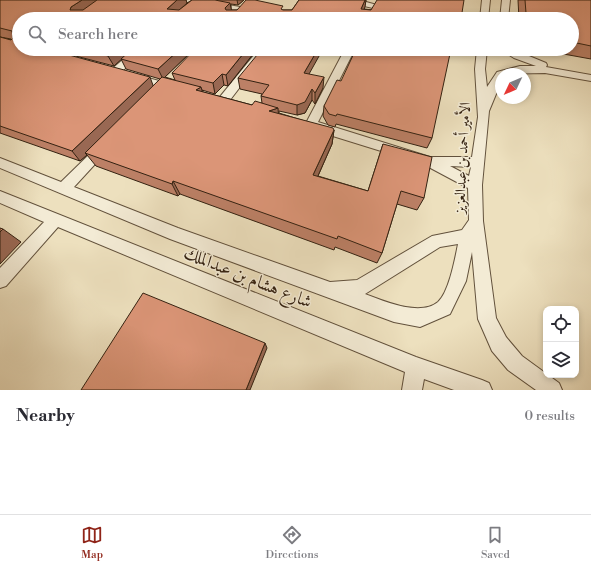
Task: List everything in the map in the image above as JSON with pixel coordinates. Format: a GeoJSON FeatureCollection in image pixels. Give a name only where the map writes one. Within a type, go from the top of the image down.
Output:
{"type":"FeatureCollection","features":[{"type":"Feature","properties":{"kind":"street"},"geometry":{"type":"LineString","coordinates":[[346,0],[374,2],[369,12]]}},
{"type":"Feature","properties":{"kind":"street"},"geometry":{"type":"LineString","coordinates":[[485,12],[486,0]]}},
{"type":"Feature","properties":{"kind":"street"},"geometry":{"type":"LineString","coordinates":[[505,12],[506,0]]}},
{"type":"Feature","properties":{"kind":"street"},"geometry":{"type":"LineString","coordinates":[[186,10],[191,1],[243,8],[239,12]]}},
{"type":"Feature","properties":{"kind":"street"},"geometry":{"type":"LineString","coordinates":[[131,56],[111,70],[186,91]]}},
{"type":"Feature","properties":{"kind":"street"},"geometry":{"type":"LineString","coordinates":[[223,101],[258,56]]}},
{"type":"Feature","properties":{"kind":"street"},"geometry":{"type":"LineString","coordinates":[[346,56],[307,124],[428,160],[475,185]]}},
{"type":"Feature","properties":{"kind":"street","name":"الأمير أحمد بن عبدالعزيز"},"geometry":{"type":"LineString","coordinates":[[420,318],[444,308],[458,281],[467,236],[476,221],[475,185],[484,117],[480,69],[481,56]]}},
{"type":"Feature","properties":{"kind":"street"},"geometry":{"type":"LineString","coordinates":[[518,56],[526,60],[588,77]]}},
{"type":"Feature","properties":{"kind":"street"},"geometry":{"type":"LineString","coordinates":[[531,70],[588,77]]}},
{"type":"Feature","properties":{"kind":"street"},"geometry":{"type":"LineString","coordinates":[[153,97],[175,75]]}},
{"type":"Feature","properties":{"kind":"street"},"geometry":{"type":"LineString","coordinates":[[484,117],[492,87],[495,82]]}},
{"type":"Feature","properties":{"kind":"street"},"geometry":{"type":"LineString","coordinates":[[208,97],[238,105]]}},
{"type":"Feature","properties":{"kind":"street"},"geometry":{"type":"LineString","coordinates":[[64,188],[114,137]]}},
{"type":"Feature","properties":{"kind":"street"},"geometry":{"type":"LineString","coordinates":[[428,160],[479,162]]}},
{"type":"Feature","properties":{"kind":"street","name":"شارع هشام بن عبدالملك"},"geometry":{"type":"LineString","coordinates":[[0,163],[175,234],[325,290],[394,313],[420,318]]}},
{"type":"Feature","properties":{"kind":"street","name":"شارع هشام بن عبدالملك"},"geometry":{"type":"LineString","coordinates":[[0,197],[416,367],[482,390]]}},
{"type":"Feature","properties":{"kind":"street"},"geometry":{"type":"LineString","coordinates":[[0,280],[55,220]]}},
{"type":"Feature","properties":{"kind":"street"},"geometry":{"type":"LineString","coordinates":[[476,221],[486,319],[499,344],[514,363],[552,390]]}},
{"type":"Feature","properties":{"kind":"street"},"geometry":{"type":"LineString","coordinates":[[325,290],[358,288],[436,241],[467,236]]}},
{"type":"Feature","properties":{"kind":"street"},"geometry":{"type":"LineString","coordinates":[[412,390],[416,367]]}},
{"type":"Feature","properties":{"kind":"building"},"geometry":{"type":"Polygon","coordinates":[[[0,0],[82,0],[71,7],[70,10],[83,10],[97,0],[177,0],[167,9],[179,10],[192,0],[215,0],[230,3],[225,8],[226,10],[237,10],[246,0],[255,0],[283,6],[281,9],[283,10],[292,10],[299,0],[365,0],[361,9],[371,10],[377,0],[464,0],[462,12],[12,12],[12,31],[0,28],[0,0]]]}},
{"type":"Feature","properties":{"kind":"building"},"geometry":{"type":"Polygon","coordinates":[[[525,0],[591,0],[591,46],[579,43],[579,12],[526,12],[525,0]]]}},
{"type":"Feature","properties":{"kind":"building"},"geometry":{"type":"Polygon","coordinates":[[[0,37],[12,39],[12,56],[73,56],[150,77],[72,151],[0,126],[0,37]]]}},
{"type":"Feature","properties":{"kind":"building"},"geometry":{"type":"Polygon","coordinates":[[[124,56],[172,56],[158,69],[121,59],[124,56]]]}},
{"type":"Feature","properties":{"kind":"building"},"geometry":{"type":"Polygon","coordinates":[[[188,56],[241,56],[226,75],[222,74],[213,83],[172,73],[188,56]]]}},
{"type":"Feature","properties":{"kind":"building"},"geometry":{"type":"Polygon","coordinates":[[[256,56],[314,56],[304,73],[324,77],[315,93],[312,89],[305,102],[297,105],[261,96],[269,85],[238,78],[256,56]]]}},
{"type":"Feature","properties":{"kind":"building"},"geometry":{"type":"Polygon","coordinates":[[[353,56],[450,56],[432,138],[337,114],[336,116],[329,114],[324,106],[337,80],[341,81],[353,56]]]}},
{"type":"Feature","properties":{"kind":"building"},"geometry":{"type":"Polygon","coordinates":[[[162,77],[201,87],[196,90],[252,105],[255,101],[278,108],[269,111],[333,128],[334,130],[313,175],[368,191],[383,144],[432,157],[424,198],[401,191],[382,253],[338,236],[337,239],[173,181],[172,184],[85,153],[162,77]]]}},
{"type":"Feature","properties":{"kind":"building"},"geometry":{"type":"Polygon","coordinates":[[[143,293],[265,343],[246,390],[81,390],[143,293]]]}}]}
